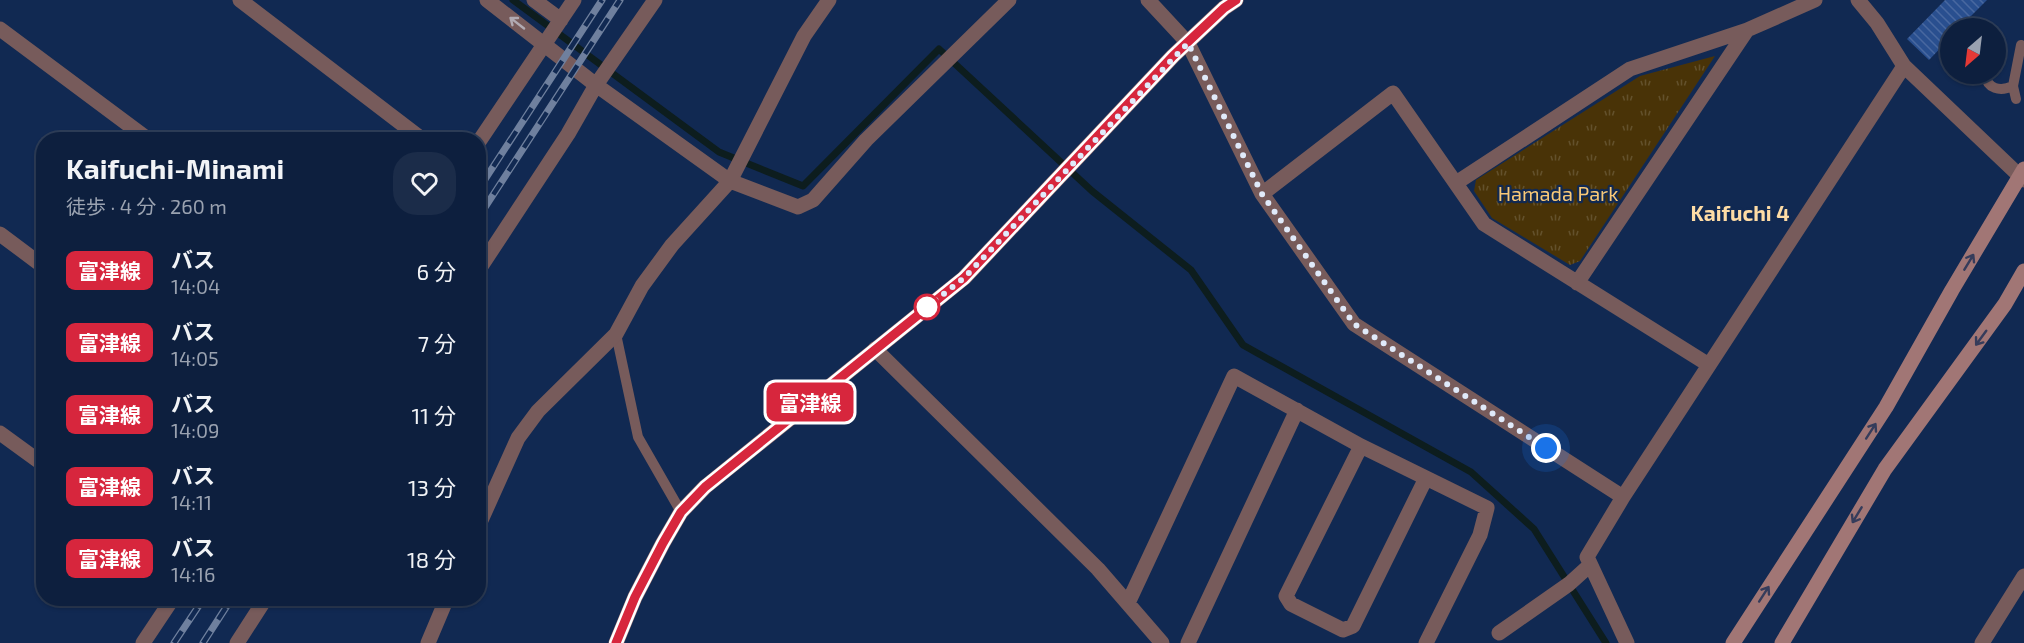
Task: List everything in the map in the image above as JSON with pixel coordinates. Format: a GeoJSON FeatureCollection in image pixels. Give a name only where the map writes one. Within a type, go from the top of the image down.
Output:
{"type":"FeatureCollection","features":[{"type":"Feature","properties":{"kind":"street"},"geometry":{"type":"LineString","coordinates":[[240,0],[413,132]]}},
{"type":"Feature","properties":{"kind":"street"},"geometry":{"type":"LineString","coordinates":[[487,0],[596,85],[730,181],[798,207],[813,200],[866,140],[1009,0]]}},
{"type":"Feature","properties":{"kind":"street"},"geometry":{"type":"LineString","coordinates":[[534,0],[561,20]]}},
{"type":"Feature","properties":{"kind":"street"},"geometry":{"type":"LineString","coordinates":[[485,132],[574,0]]}},
{"type":"Feature","properties":{"kind":"street"},"geometry":{"type":"LineString","coordinates":[[486,259],[568,134],[596,85],[655,0]]}},
{"type":"Feature","properties":{"kind":"street"},"geometry":{"type":"LineString","coordinates":[[486,509],[518,438],[538,411],[616,334],[642,286],[672,245],[730,181],[804,36],[829,0]]}},
{"type":"Feature","properties":{"kind":"street"},"geometry":{"type":"LineString","coordinates":[[1148,0],[1188,43],[1262,194],[1354,324],[1623,497]]}},
{"type":"Feature","properties":{"kind":"street"},"geometry":{"type":"LineString","coordinates":[[616,643],[635,597],[681,512],[705,487],[964,278],[1188,43],[1224,8],[1236,0]]}},
{"type":"Feature","properties":{"kind":"street"},"geometry":{"type":"LineString","coordinates":[[1456,183],[1630,69],[1747,30],[1815,0]]}},
{"type":"Feature","properties":{"kind":"street"},"geometry":{"type":"LineString","coordinates":[[1733,643],[1886,407],[1952,290],[2022,175],[1904,66],[1877,23],[1858,0]]}},
{"type":"Feature","properties":{"kind":"street"},"geometry":{"type":"LineString","coordinates":[[0,29],[138,132]]}},
{"type":"Feature","properties":{"kind":"street"},"geometry":{"type":"LineString","coordinates":[[1577,283],[1747,30]]}},
{"type":"Feature","properties":{"kind":"street"},"geometry":{"type":"LineString","coordinates":[[1628,643],[1587,557],[1623,497],[1904,66]]}},
{"type":"Feature","properties":{"kind":"street"},"geometry":{"type":"LineString","coordinates":[[1262,194],[1393,93],[1484,224],[1709,365]]}},
{"type":"Feature","properties":{"kind":"street"},"geometry":{"type":"LineString","coordinates":[[0,234],[36,261]]}},
{"type":"Feature","properties":{"kind":"street"},"geometry":{"type":"LineString","coordinates":[[1782,643],[1885,469],[2005,304],[2024,271]]}},
{"type":"Feature","properties":{"kind":"street"},"geometry":{"type":"LineString","coordinates":[[875,349],[1098,569],[1162,643]]}},
{"type":"Feature","properties":{"kind":"street"},"geometry":{"type":"LineString","coordinates":[[1128,603],[1234,375],[1361,446],[1487,508],[1480,535],[1426,643]]}},
{"type":"Feature","properties":{"kind":"street"},"geometry":{"type":"LineString","coordinates":[[1188,643],[1297,410]]}},
{"type":"Feature","properties":{"kind":"street"},"geometry":{"type":"LineString","coordinates":[[0,432],[36,459]]}},
{"type":"Feature","properties":{"kind":"street"},"geometry":{"type":"LineString","coordinates":[[1361,446],[1286,596],[1292,604],[1343,630],[1353,626],[1426,478]]}},
{"type":"Feature","properties":{"kind":"street"},"geometry":{"type":"LineString","coordinates":[[1500,633],[1569,584],[1590,565]]}},
{"type":"Feature","properties":{"kind":"street"},"geometry":{"type":"LineString","coordinates":[[1982,643],[2024,576]]}},
{"type":"Feature","properties":{"kind":"street"},"geometry":{"type":"LineString","coordinates":[[143,643],[168,606]]}},
{"type":"Feature","properties":{"kind":"street"},"geometry":{"type":"LineString","coordinates":[[237,643],[261,606]]}},
{"type":"Feature","properties":{"kind":"street"},"geometry":{"type":"LineString","coordinates":[[428,643],[444,606]]}},
{"type":"Feature","properties":{"kind":"lane"},"geometry":{"type":"LineString","coordinates":[[2016,99],[2013,86],[2020,45]]}},
{"type":"Feature","properties":{"kind":"lane"},"geometry":{"type":"LineString","coordinates":[[1989,84],[1997,90],[2013,86]]}},
{"type":"Feature","properties":{"kind":"lane"},"geometry":{"type":"LineString","coordinates":[[616,334],[638,437],[681,512]]}},
{"type":"Feature","properties":{"kind":"green space","name":"Hamada Park"},"geometry":{"type":"Polygon","coordinates":[[[1715,56],[1580,261],[1570,265],[1492,218],[1474,191],[1476,180],[1640,76],[1715,56]]]}},
{"type":"Feature","properties":{"kind":"building"},"geometry":{"type":"Polygon","coordinates":[[[1945,0],[1987,0],[1969,18],[1940,18],[1940,48],[1929,60],[1907,39],[1945,0]]]}},
{"type":"Feature","properties":{"kind":"waterway"},"geometry":{"type":"LineString","coordinates":[[513,0],[719,152],[803,186],[939,49],[1092,191],[1191,270],[1243,345],[1471,472],[1534,529],[1606,643]]}},
{"type":"Feature","properties":{"kind":"railway"},"geometry":{"type":"LineString","coordinates":[[486,178],[602,0]]}},
{"type":"Feature","properties":{"kind":"railway"},"geometry":{"type":"LineString","coordinates":[[486,206],[620,0]]}},
{"type":"Feature","properties":{"kind":"railway"},"geometry":{"type":"LineString","coordinates":[[174,643],[199,606]]}},
{"type":"Feature","properties":{"kind":"railway"},"geometry":{"type":"LineString","coordinates":[[203,643],[227,606]]}},
{"type":"Feature","properties":{"kind":"bus line","name":"富津線"},"geometry":{"type":"LineString","coordinates":[[616,643],[635,597],[663,543],[681,512],[705,487],[964,278],[1173,56],[1224,8],[1236,0]]}},
{"type":"Feature","properties":{"kind":"district","name":"Kaifuchi 4"},"geometry":{"type":"Point","coordinates":[1740,212]}},
{"type":"Feature","properties":{"kind":"route"},"geometry":{"type":"LineString","coordinates":[[927,307],[964,278],[1173,56],[1188,43],[1253,179],[1354,324],[1546,448]]}}]}
